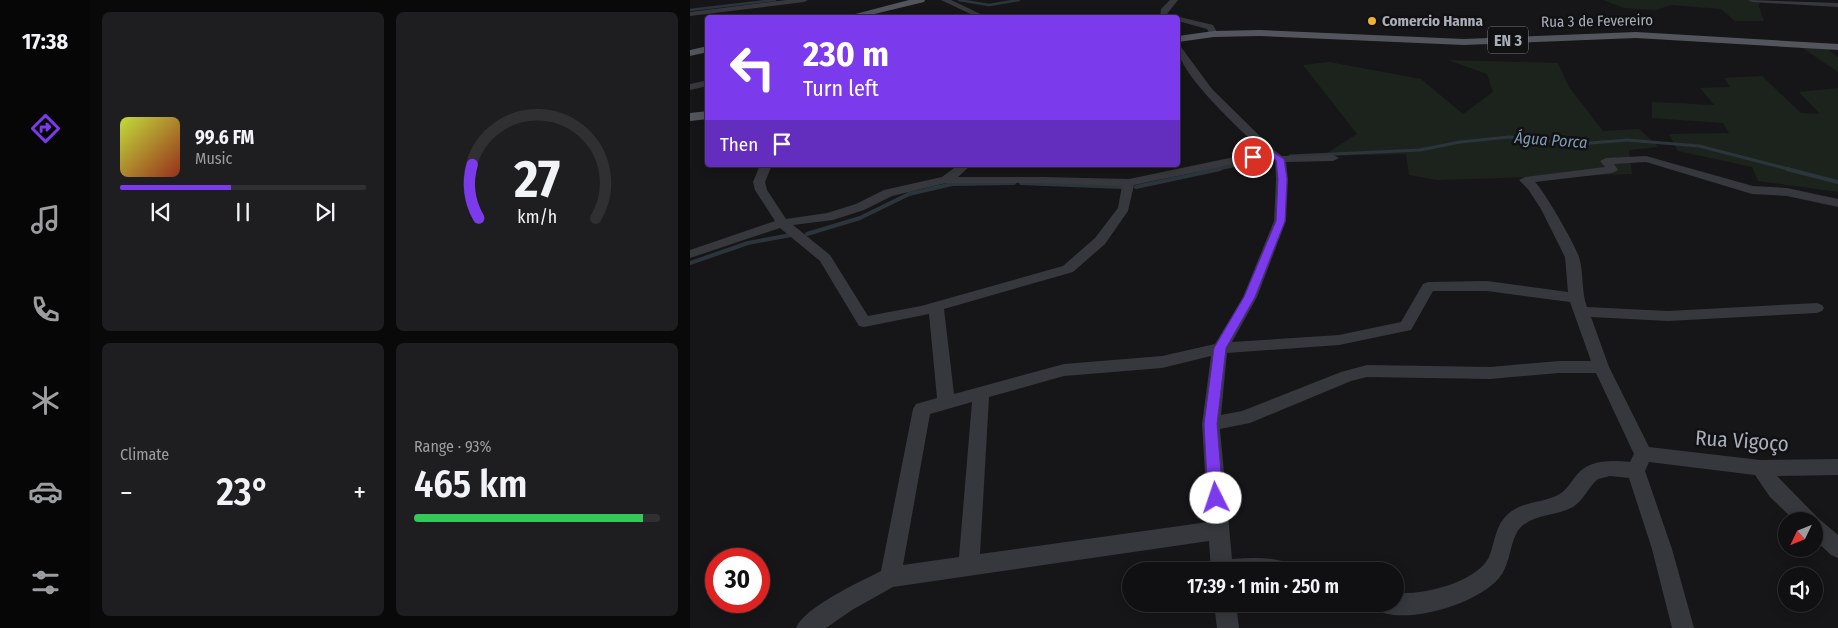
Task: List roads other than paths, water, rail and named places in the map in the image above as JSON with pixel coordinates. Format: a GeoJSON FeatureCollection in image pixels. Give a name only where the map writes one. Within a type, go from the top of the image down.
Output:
{"type":"FeatureCollection","features":[{"type":"Feature","properties":{"kind":"main road"},"geometry":{"type":"LineString","coordinates":[[857,15],[921,0]]}},
{"type":"Feature","properties":{"kind":"main road","name":"Rua 3 de Fevereiro"},"geometry":{"type":"LineString","coordinates":[[1180,39],[1214,34],[1260,33],[1464,42],[1636,35],[1838,47]]}},
{"type":"Feature","properties":{"kind":"main road"},"geometry":{"type":"LineString","coordinates":[[690,53],[705,50]]}},
{"type":"Feature","properties":{"kind":"main road"},"geometry":{"type":"LineString","coordinates":[[690,117],[705,115]]}},
{"type":"Feature","properties":{"kind":"street"},"geometry":{"type":"LineString","coordinates":[[690,14],[744,0]]}},
{"type":"Feature","properties":{"kind":"street"},"geometry":{"type":"LineString","coordinates":[[690,6],[804,0]]}},
{"type":"Feature","properties":{"kind":"street"},"geometry":{"type":"LineString","coordinates":[[937,0],[969,15]]}},
{"type":"Feature","properties":{"kind":"street"},"geometry":{"type":"LineString","coordinates":[[945,0],[979,15]]}},
{"type":"Feature","properties":{"kind":"street"},"geometry":{"type":"LineString","coordinates":[[1164,15],[1165,9],[1174,0]]}},
{"type":"Feature","properties":{"kind":"street"},"geometry":{"type":"LineString","coordinates":[[1752,0],[1838,5]]}},
{"type":"Feature","properties":{"kind":"street"},"geometry":{"type":"LineString","coordinates":[[1180,20],[1210,27],[1214,34]]}},
{"type":"Feature","properties":{"kind":"street"},"geometry":{"type":"LineString","coordinates":[[1180,53],[1187,65],[1202,83],[1275,156],[1282,179],[1280,221],[1250,297],[1220,348],[1211,424],[1221,562]]}},
{"type":"Feature","properties":{"kind":"street"},"geometry":{"type":"LineString","coordinates":[[690,87],[705,84]]}},
{"type":"Feature","properties":{"kind":"street"},"geometry":{"type":"LineString","coordinates":[[690,254],[782,223],[829,217],[860,207],[888,193],[946,180],[1044,180],[1130,183],[1275,156],[1333,158]]}},
{"type":"Feature","properties":{"kind":"street"},"geometry":{"type":"LineString","coordinates":[[1683,628],[1639,463],[1579,305],[1572,257],[1547,209],[1533,187],[1525,180],[1612,170],[1606,161],[1646,159],[1752,190],[1787,192],[1838,203]]}},
{"type":"Feature","properties":{"kind":"street"},"geometry":{"type":"LineString","coordinates":[[765,167],[759,182],[761,190],[782,223],[825,258],[864,322],[936,306],[1068,269],[1100,242],[1124,208],[1130,183]]}},
{"type":"Feature","properties":{"kind":"street"},"geometry":{"type":"LineString","coordinates":[[946,180],[962,167]]}},
{"type":"Feature","properties":{"kind":"street"},"geometry":{"type":"LineString","coordinates":[[890,577],[922,409],[946,402],[1064,370],[1162,362],[1220,348],[1338,340],[1406,326],[1428,287],[1487,286],[1579,305],[1668,316],[1818,308]]}},
{"type":"Feature","properties":{"kind":"street"},"geometry":{"type":"LineString","coordinates":[[936,306],[946,379],[946,402]]}},
{"type":"Feature","properties":{"kind":"street"},"geometry":{"type":"LineString","coordinates":[[1211,424],[1244,418],[1347,376],[1367,371],[1490,374],[1559,367],[1601,367]]}},
{"type":"Feature","properties":{"kind":"street"},"geometry":{"type":"LineString","coordinates":[[969,566],[981,392]]}},
{"type":"Feature","properties":{"kind":"street","name":"Rua Vigoço"},"geometry":{"type":"LineString","coordinates":[[1404,606],[1427,602],[1483,580],[1494,568],[1505,534],[1513,522],[1524,513],[1571,498],[1592,472],[1639,463],[1760,468],[1838,467]]}},
{"type":"Feature","properties":{"kind":"street"},"geometry":{"type":"LineString","coordinates":[[1760,468],[1777,491],[1799,512]]}},
{"type":"Feature","properties":{"kind":"street"},"geometry":{"type":"LineString","coordinates":[[807,628],[844,602],[890,577],[1218,530]]}},
{"type":"Feature","properties":{"kind":"street"},"geometry":{"type":"LineString","coordinates":[[1823,534],[1838,548]]}},
{"type":"Feature","properties":{"kind":"street"},"geometry":{"type":"LineString","coordinates":[[1226,612],[1228,628]]}},
{"type":"Feature","properties":{"kind":"waterway"},"geometry":{"type":"LineString","coordinates":[[690,10],[775,0]]}},
{"type":"Feature","properties":{"kind":"waterway"},"geometry":{"type":"LineString","coordinates":[[959,0],[989,5],[1019,0]]}},
{"type":"Feature","properties":{"kind":"waterway","name":"Água Porca"},"geometry":{"type":"LineString","coordinates":[[1290,156],[1420,150],[1460,142],[1509,137],[1578,144],[1627,140],[1699,146],[1792,170]]}},
{"type":"Feature","properties":{"kind":"waterway"},"geometry":{"type":"LineString","coordinates":[[1214,170],[1269,158]]}},
{"type":"Feature","properties":{"kind":"waterway"},"geometry":{"type":"LineString","coordinates":[[1136,187],[1220,169]]}},
{"type":"Feature","properties":{"kind":"waterway","name":"Água Porca"},"geometry":{"type":"LineString","coordinates":[[1787,169],[1838,182]]}},
{"type":"Feature","properties":{"kind":"waterway"},"geometry":{"type":"LineString","coordinates":[[807,234],[860,218],[909,194],[952,184],[1014,183]]}},
{"type":"Feature","properties":{"kind":"waterway"},"geometry":{"type":"LineString","coordinates":[[1021,183],[1122,187]]}},
{"type":"Feature","properties":{"kind":"waterway"},"geometry":{"type":"LineString","coordinates":[[690,263],[748,243],[791,235]]}},
{"type":"Feature","properties":{"kind":"place","name":"Comercio Hanna"},"geometry":{"type":"Point","coordinates":[1372,21]}}]}
